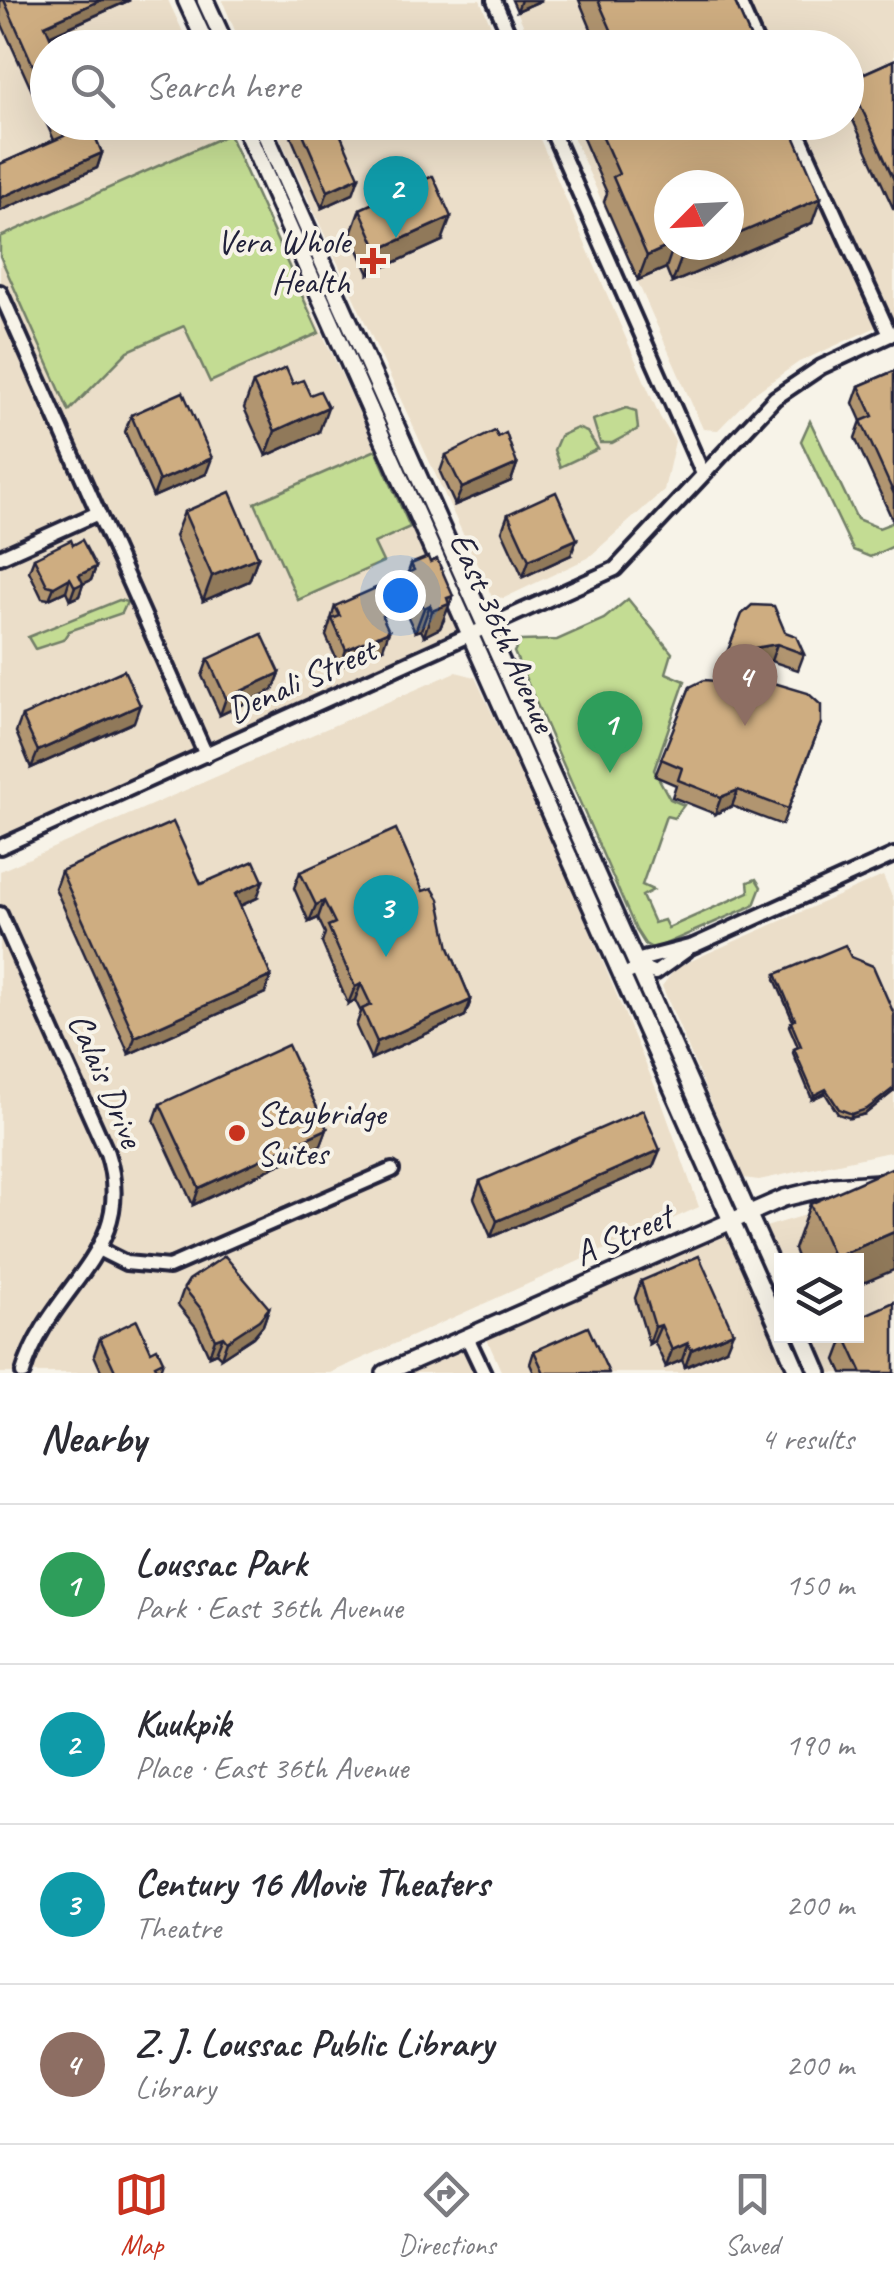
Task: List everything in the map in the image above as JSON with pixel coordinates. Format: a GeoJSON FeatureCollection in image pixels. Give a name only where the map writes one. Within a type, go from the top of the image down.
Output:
{"type":"FeatureCollection","features":[{"type":"Feature","properties":{"kind":"main road"},"geometry":{"type":"LineString","coordinates":[[186,0],[200,30]]}},
{"type":"Feature","properties":{"kind":"main road"},"geometry":{"type":"LineString","coordinates":[[205,0],[218,30]]}},
{"type":"Feature","properties":{"kind":"main road"},"geometry":{"type":"LineString","coordinates":[[250,140],[264,148],[302,228],[310,232]]}},
{"type":"Feature","properties":{"kind":"main road","name":"East 36th Avenue"},"geometry":{"type":"LineString","coordinates":[[250,140],[472,636],[633,970]]}},
{"type":"Feature","properties":{"kind":"main road","name":"East 36th Avenue"},"geometry":{"type":"LineString","coordinates":[[268,140],[489,628],[739,1217]]}},
{"type":"Feature","properties":{"kind":"main road","name":"A Street"},"geometry":{"type":"LineString","coordinates":[[386,1373],[784,1198],[834,1186],[894,1182]]}},
{"type":"Feature","properties":{"kind":"main road"},"geometry":{"type":"LineString","coordinates":[[739,1217],[774,1276]]}},
{"type":"Feature","properties":{"kind":"main road"},"geometry":{"type":"LineString","coordinates":[[739,1217],[774,1313]]}},
{"type":"Feature","properties":{"kind":"main road"},"geometry":{"type":"LineString","coordinates":[[785,1343],[798,1373]]}},
{"type":"Feature","properties":{"kind":"main road"},"geometry":{"type":"LineString","coordinates":[[805,1343],[820,1373]]}},
{"type":"Feature","properties":{"kind":"street"},"geometry":{"type":"LineString","coordinates":[[494,0],[506,30]]}},
{"type":"Feature","properties":{"kind":"street"},"geometry":{"type":"LineString","coordinates":[[738,0],[751,30]]}},
{"type":"Feature","properties":{"kind":"street"},"geometry":{"type":"LineString","coordinates":[[556,140],[703,474]]}},
{"type":"Feature","properties":{"kind":"street"},"geometry":{"type":"LineString","coordinates":[[802,140],[892,334]]}},
{"type":"Feature","properties":{"kind":"street"},"geometry":{"type":"LineString","coordinates":[[0,292],[206,755]]}},
{"type":"Feature","properties":{"kind":"street","name":"Denali Street"},"geometry":{"type":"LineString","coordinates":[[0,846],[615,569],[775,398],[821,368],[892,334]]}},
{"type":"Feature","properties":{"kind":"street"},"geometry":{"type":"LineString","coordinates":[[0,556],[98,514]]}},
{"type":"Feature","properties":{"kind":"street"},"geometry":{"type":"LineString","coordinates":[[633,970],[642,958],[693,946],[894,855]]}},
{"type":"Feature","properties":{"kind":"street","name":"Calais Drive"},"geometry":{"type":"LineString","coordinates":[[0,914],[114,1174],[113,1222],[37,1334],[23,1373]]}},
{"type":"Feature","properties":{"kind":"street"},"geometry":{"type":"LineString","coordinates":[[98,1249],[126,1264],[170,1267],[392,1170]]}},
{"type":"Feature","properties":{"kind":"street"},"geometry":{"type":"LineString","coordinates":[[467,1337],[484,1373]]}},
{"type":"Feature","properties":{"kind":"shaded area"},"geometry":{"type":"Polygon","coordinates":[[[0,0],[168,0],[182,30],[30,30],[30,140],[232,140],[460,628],[0,841],[0,0]]]}},
{"type":"Feature","properties":{"kind":"shaded area"},"geometry":{"type":"Polygon","coordinates":[[[222,0],[480,0],[493,30],[235,30],[222,0]]]}},
{"type":"Feature","properties":{"kind":"shaded area"},"geometry":{"type":"Polygon","coordinates":[[[512,0],[894,0],[894,319],[799,362],[752,395],[718,430],[703,429],[575,140],[864,140],[864,30],[525,30],[512,0]]]}},
{"type":"Feature","properties":{"kind":"shaded area"},"geometry":{"type":"Polygon","coordinates":[[[281,140],[540,140],[660,417],[675,441],[664,490],[588,558],[504,598],[492,597],[281,140]]]}},
{"type":"Feature","properties":{"kind":"shaded area"},"geometry":{"type":"Polygon","coordinates":[[[456,672],[475,677],[550,836],[662,1103],[699,1207],[330,1373],[0,1373],[0,871],[456,672]]]}},
{"type":"Feature","properties":{"kind":"shaded area"},"geometry":{"type":"Polygon","coordinates":[[[883,876],[894,901],[894,1151],[759,1180],[743,1178],[662,986],[675,969],[699,957],[883,876]]]}},
{"type":"Feature","properties":{"kind":"shaded area"},"geometry":{"type":"Polygon","coordinates":[[[894,1189],[894,1373],[502,1373],[483,1330],[690,1238],[738,1235],[894,1189]]]}},
{"type":"Feature","properties":{"kind":"shaded area"},"geometry":{"type":"Polygon","coordinates":[[[465,1348],[476,1373],[411,1373],[465,1348]]]}},
{"type":"Feature","properties":{"kind":"green space"},"geometry":{"type":"Polygon","coordinates":[[[216,140],[232,140],[319,333],[210,382],[184,326],[128,351],[69,411],[0,256],[0,237],[216,140]]]}},
{"type":"Feature","properties":{"kind":"green space"},"geometry":{"type":"Polygon","coordinates":[[[626,408],[636,411],[638,429],[612,443],[600,443],[593,420],[626,408]]]}},
{"type":"Feature","properties":{"kind":"green space"},"geometry":{"type":"Polygon","coordinates":[[[810,421],[857,519],[879,528],[894,522],[894,546],[870,557],[853,550],[801,441],[810,421]]]}},
{"type":"Feature","properties":{"kind":"green space"},"geometry":{"type":"Polygon","coordinates":[[[577,428],[587,432],[598,449],[560,467],[554,450],[560,436],[577,428]]]}},
{"type":"Feature","properties":{"kind":"green space"},"geometry":{"type":"Polygon","coordinates":[[[376,450],[410,527],[374,543],[383,562],[298,600],[255,503],[376,450]]]}},
{"type":"Feature","properties":{"kind":"green space"},"geometry":{"type":"Polygon","coordinates":[[[628,599],[672,653],[666,673],[685,681],[654,770],[670,799],[684,805],[674,818],[666,816],[642,885],[653,890],[642,896],[654,923],[664,920],[668,928],[749,892],[748,882],[756,879],[761,887],[754,905],[654,949],[645,944],[636,930],[514,652],[520,641],[557,640],[604,619],[628,599]]]}},
{"type":"Feature","properties":{"kind":"green space"},"geometry":{"type":"Polygon","coordinates":[[[119,600],[127,602],[122,613],[69,631],[63,640],[35,649],[28,637],[119,600]]]}},
{"type":"Feature","properties":{"kind":"building"},"geometry":{"type":"Polygon","coordinates":[[[4,0],[101,0],[45,25],[47,30],[30,30],[30,58],[4,0]]]}},
{"type":"Feature","properties":{"kind":"building"},"geometry":{"type":"Polygon","coordinates":[[[598,0],[734,0],[747,30],[611,30],[598,0]]]}},
{"type":"Feature","properties":{"kind":"building"},"geometry":{"type":"Polygon","coordinates":[[[894,60],[894,180],[864,113],[864,73],[894,60]]]}},
{"type":"Feature","properties":{"kind":"building"},"geometry":{"type":"Polygon","coordinates":[[[55,140],[97,140],[102,153],[0,198],[0,164],[55,140]]]}},
{"type":"Feature","properties":{"kind":"building"},"geometry":{"type":"Polygon","coordinates":[[[306,140],[343,140],[359,177],[328,191],[306,140]]]}},
{"type":"Feature","properties":{"kind":"building"},"geometry":{"type":"Polygon","coordinates":[[[604,140],[796,140],[821,198],[744,231],[744,170],[654,170],[654,253],[647,256],[613,177],[619,174],[604,140]]]}},
{"type":"Feature","properties":{"kind":"building"},"geometry":{"type":"Polygon","coordinates":[[[433,176],[451,217],[378,250],[360,209],[433,176]]]}},
{"type":"Feature","properties":{"kind":"building"},"geometry":{"type":"Polygon","coordinates":[[[286,368],[293,384],[303,380],[310,395],[320,391],[328,407],[275,431],[253,383],[286,368]]]}},
{"type":"Feature","properties":{"kind":"building"},"geometry":{"type":"Polygon","coordinates":[[[894,371],[894,494],[861,421],[873,416],[859,386],[894,371]]]}},
{"type":"Feature","properties":{"kind":"building"},"geometry":{"type":"Polygon","coordinates":[[[183,392],[212,458],[159,481],[131,415],[183,392]]]}},
{"type":"Feature","properties":{"kind":"building"},"geometry":{"type":"Polygon","coordinates":[[[495,431],[498,437],[506,433],[517,464],[462,488],[446,455],[495,431]]]}},
{"type":"Feature","properties":{"kind":"building"},"geometry":{"type":"Polygon","coordinates":[[[230,492],[258,557],[212,576],[184,512],[230,492]]]}},
{"type":"Feature","properties":{"kind":"building"},"geometry":{"type":"Polygon","coordinates":[[[556,492],[577,539],[529,560],[508,514],[556,492]]]}},
{"type":"Feature","properties":{"kind":"building"},"geometry":{"type":"Polygon","coordinates":[[[71,540],[73,545],[82,540],[96,567],[79,575],[83,583],[75,587],[70,578],[54,587],[47,585],[34,558],[71,540]]]}},
{"type":"Feature","properties":{"kind":"building"},"geometry":{"type":"Polygon","coordinates":[[[428,557],[430,562],[437,559],[453,596],[447,598],[449,604],[432,611],[430,605],[424,608],[408,573],[414,570],[411,564],[428,557]]]}},
{"type":"Feature","properties":{"kind":"building"},"geometry":{"type":"Polygon","coordinates":[[[378,587],[389,613],[382,616],[389,631],[346,650],[332,619],[340,616],[335,606],[378,587]]]}},
{"type":"Feature","properties":{"kind":"building"},"geometry":{"type":"Polygon","coordinates":[[[752,605],[774,606],[785,632],[796,636],[804,654],[777,644],[754,648],[744,674],[808,693],[821,705],[821,723],[788,809],[738,790],[721,797],[678,780],[682,768],[661,759],[690,687],[704,680],[716,681],[742,614],[752,605]]]}},
{"type":"Feature","properties":{"kind":"building"},"geometry":{"type":"Polygon","coordinates":[[[262,634],[280,673],[226,698],[208,659],[262,634]]]}},
{"type":"Feature","properties":{"kind":"building"},"geometry":{"type":"Polygon","coordinates":[[[124,670],[140,705],[38,751],[22,716],[124,670]]]}},
{"type":"Feature","properties":{"kind":"building"},"geometry":{"type":"Polygon","coordinates":[[[173,822],[201,884],[254,861],[263,881],[235,894],[271,976],[135,1037],[61,871],[173,822]]]}},
{"type":"Feature","properties":{"kind":"building"},"geometry":{"type":"Polygon","coordinates":[[[396,829],[423,891],[432,888],[439,899],[449,948],[471,1000],[377,1042],[362,1009],[371,1005],[361,984],[355,987],[328,926],[335,923],[324,901],[316,905],[300,872],[396,829]]]}},
{"type":"Feature","properties":{"kind":"building"},"geometry":{"type":"Polygon","coordinates":[[[845,945],[851,957],[873,966],[894,1014],[894,1088],[867,1109],[852,1114],[839,1109],[826,1089],[814,1095],[794,1049],[801,1046],[791,1022],[795,1019],[776,974],[845,945]]]}},
{"type":"Feature","properties":{"kind":"building","name":"Staybridge Suites"},"geometry":{"type":"Polygon","coordinates":[[[288,1045],[327,1129],[199,1188],[160,1104],[288,1045]]]}},
{"type":"Feature","properties":{"kind":"building"},"geometry":{"type":"Polygon","coordinates":[[[643,1110],[660,1150],[497,1221],[480,1181],[643,1110]]]}},
{"type":"Feature","properties":{"kind":"building"},"geometry":{"type":"Polygon","coordinates":[[[894,1167],[894,1232],[846,1253],[832,1253],[810,1204],[894,1167]]]}},
{"type":"Feature","properties":{"kind":"building"},"geometry":{"type":"Polygon","coordinates":[[[225,1256],[269,1308],[259,1320],[227,1341],[223,1336],[215,1339],[202,1310],[184,1288],[189,1280],[225,1256]]]}},
{"type":"Feature","properties":{"kind":"building"},"geometry":{"type":"Polygon","coordinates":[[[699,1256],[733,1332],[691,1350],[688,1343],[672,1350],[661,1325],[655,1327],[641,1281],[699,1256]]]}},
{"type":"Feature","properties":{"kind":"building"},"geometry":{"type":"Polygon","coordinates":[[[894,1302],[894,1373],[862,1373],[848,1343],[864,1343],[864,1315],[894,1302]]]}},
{"type":"Feature","properties":{"kind":"building"},"geometry":{"type":"Polygon","coordinates":[[[137,1320],[151,1351],[157,1348],[163,1361],[155,1365],[159,1373],[116,1373],[100,1338],[137,1320]]]}},
{"type":"Feature","properties":{"kind":"building"},"geometry":{"type":"Polygon","coordinates":[[[588,1327],[609,1373],[544,1373],[534,1351],[588,1327]]]}},
{"type":"Feature","properties":{"kind":"place","name":"Kuukpik"},"geometry":{"type":"Point","coordinates":[396,238]}},
{"type":"Feature","properties":{"kind":"place","name":"Vera Whole Health"},"geometry":{"type":"Point","coordinates":[373,261]}},
{"type":"Feature","properties":{"kind":"place","name":"Z. J. Loussac Public Library"},"geometry":{"type":"Point","coordinates":[745,726]}},
{"type":"Feature","properties":{"kind":"place","name":"Loussac Park"},"geometry":{"type":"Point","coordinates":[610,773]}},
{"type":"Feature","properties":{"kind":"place","name":"Century 16 Movie Theaters"},"geometry":{"type":"Point","coordinates":[386,957]}},
{"type":"Feature","properties":{"kind":"place","name":"Staybridge Suites"},"geometry":{"type":"Point","coordinates":[237,1133]}}]}
